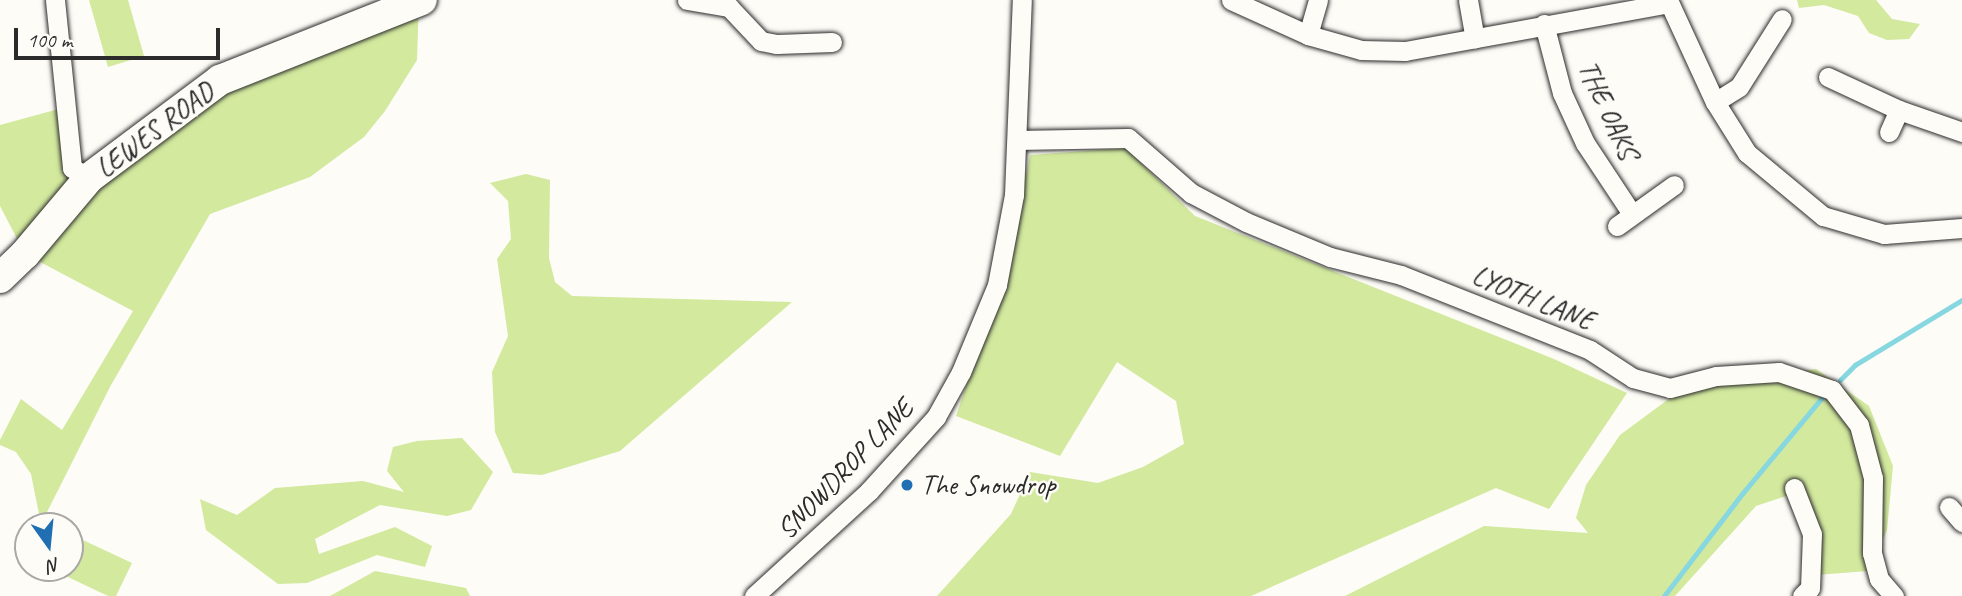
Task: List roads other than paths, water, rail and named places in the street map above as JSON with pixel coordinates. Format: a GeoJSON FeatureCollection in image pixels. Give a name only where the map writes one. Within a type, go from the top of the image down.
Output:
{"type":"FeatureCollection","features":[{"type":"Feature","properties":{"kind":"highway","name":"LEWES ROAD"},"geometry":{"type":"LineString","coordinates":[[0,278],[25,254],[89,178],[220,80],[422,0]]}},
{"type":"Feature","properties":{"kind":"street"},"geometry":{"type":"LineString","coordinates":[[55,0],[72,168],[89,178]]}},
{"type":"Feature","properties":{"kind":"street"},"geometry":{"type":"LineString","coordinates":[[687,0],[729,7],[761,41],[777,44],[832,42]]}},
{"type":"Feature","properties":{"kind":"street","name":"SNOWDROP LANE"},"geometry":{"type":"LineString","coordinates":[[754,596],[869,491],[936,417],[961,372],[997,285],[1014,195],[1022,0]]}},
{"type":"Feature","properties":{"kind":"street"},"geometry":{"type":"LineString","coordinates":[[1231,0],[1308,35],[1362,50],[1405,51],[1668,1],[1715,102],[1747,153],[1823,216],[1884,234],[1962,228]]}},
{"type":"Feature","properties":{"kind":"street"},"geometry":{"type":"LineString","coordinates":[[1308,35],[1318,0]]}},
{"type":"Feature","properties":{"kind":"street"},"geometry":{"type":"LineString","coordinates":[[1468,0],[1475,38]]}},
{"type":"Feature","properties":{"kind":"street"},"geometry":{"type":"LineString","coordinates":[[1715,102],[1739,86],[1782,19]]}},
{"type":"Feature","properties":{"kind":"street","name":"THE OAKS"},"geometry":{"type":"LineString","coordinates":[[1544,24],[1562,93],[1625,220],[1674,185]]}},
{"type":"Feature","properties":{"kind":"street"},"geometry":{"type":"LineString","coordinates":[[1828,77],[1899,110],[1962,132]]}},
{"type":"Feature","properties":{"kind":"street"},"geometry":{"type":"LineString","coordinates":[[1889,132],[1899,110]]}},
{"type":"Feature","properties":{"kind":"street","name":"LYOTH LANE"},"geometry":{"type":"LineString","coordinates":[[1017,140],[1128,138],[1191,192],[1246,222],[1330,257],[1401,275],[1590,350],[1633,379],[1670,388],[1716,376],[1779,372],[1832,390],[1859,425],[1873,478],[1872,553],[1879,579],[1894,596]]}},
{"type":"Feature","properties":{"kind":"street"},"geometry":{"type":"LineString","coordinates":[[1794,488],[1812,534],[1810,588],[1802,596]]}},
{"type":"Feature","properties":{"kind":"waterway"},"geometry":{"type":"LineString","coordinates":[[1840,380],[1855,365],[1962,300]]}},
{"type":"Feature","properties":{"kind":"waterway"},"geometry":{"type":"LineString","coordinates":[[1664,596],[1742,494],[1821,399]]}},
{"type":"Feature","properties":{"kind":"place","name":"The Snowdrop"},"geometry":{"type":"Point","coordinates":[907,485]}}]}
